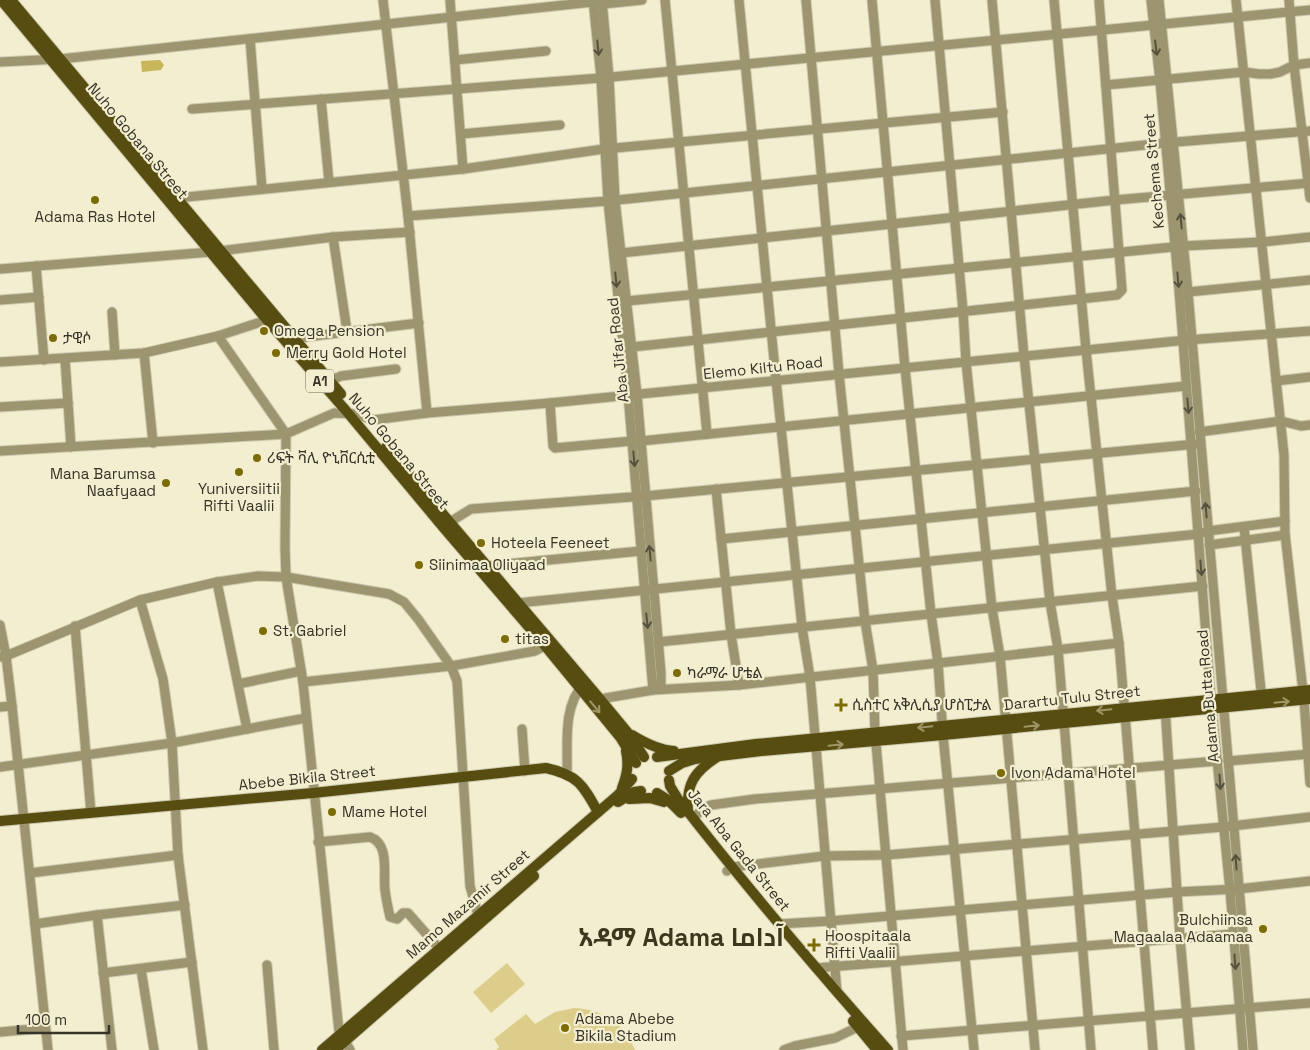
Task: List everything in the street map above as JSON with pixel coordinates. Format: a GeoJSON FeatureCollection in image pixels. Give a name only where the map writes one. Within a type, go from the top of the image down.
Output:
{"type":"FeatureCollection","features":[{"type":"Feature","properties":{"kind":"main road","name":"Nuho Gobana Street"},"geometry":{"type":"LineString","coordinates":[[1,0],[177,198],[267,320],[330,381],[353,414]]}},
{"type":"Feature","properties":{"kind":"main road","name":"Nuho Gobana Street"},"geometry":{"type":"LineString","coordinates":[[11,0],[55,59],[289,340],[549,644]]}},
{"type":"Feature","properties":{"kind":"main road","name":"Nuho Gobana Street"},"geometry":{"type":"LineString","coordinates":[[446,524],[518,603],[582,685],[623,743],[640,760]]}},
{"type":"Feature","properties":{"kind":"main road","name":"Nuho Gobana Street"},"geometry":{"type":"LineString","coordinates":[[582,685],[600,699],[628,733],[640,760]]}},
{"type":"Feature","properties":{"kind":"main road","name":"Darartu Tulu Street"},"geometry":{"type":"LineString","coordinates":[[669,776],[682,763],[695,759],[815,743],[1306,695]]}},
{"type":"Feature","properties":{"kind":"main road"},"geometry":{"type":"LineString","coordinates":[[628,733],[665,750],[705,751]]}},
{"type":"Feature","properties":{"kind":"main road"},"geometry":{"type":"LineString","coordinates":[[623,743],[628,766],[619,798],[650,798],[676,806]]}},
{"type":"Feature","properties":{"kind":"main road","name":"Darartu Tulu Street"},"geometry":{"type":"LineString","coordinates":[[657,757],[756,744],[815,743]]}},
{"type":"Feature","properties":{"kind":"main road"},"geometry":{"type":"LineString","coordinates":[[691,815],[687,799],[694,777],[703,766],[718,756]]}},
{"type":"Feature","properties":{"kind":"main road"},"geometry":{"type":"LineString","coordinates":[[657,757],[665,763],[669,776],[667,786],[657,793],[648,794],[635,786],[632,779],[633,771],[640,760],[657,757]]}},
{"type":"Feature","properties":{"kind":"main road","name":"Abebe Bikila Street"},"geometry":{"type":"LineString","coordinates":[[0,821],[313,793],[546,768],[567,774],[575,779],[587,792],[594,818]]}},
{"type":"Feature","properties":{"kind":"main road","name":"Jara Aba Gada Street"},"geometry":{"type":"LineString","coordinates":[[669,776],[674,792],[730,869],[837,992],[877,1050]]}},
{"type":"Feature","properties":{"kind":"main road","name":"Mamo Mazamir Street"},"geometry":{"type":"LineString","coordinates":[[619,798],[632,779]]}},
{"type":"Feature","properties":{"kind":"main road","name":"Mamo Mazamir Street"},"geometry":{"type":"LineString","coordinates":[[322,1050],[342,1044],[442,952],[594,818],[619,798],[641,791]]}},
{"type":"Feature","properties":{"kind":"main road","name":"Jara Aba Gada Street"},"geometry":{"type":"LineString","coordinates":[[657,793],[676,806],[861,1025],[888,1050]]}},
{"type":"Feature","properties":{"kind":"street"},"geometry":{"type":"LineString","coordinates":[[383,0],[410,232],[427,413]]}},
{"type":"Feature","properties":{"kind":"street"},"geometry":{"type":"LineString","coordinates":[[450,0],[464,168]]}},
{"type":"Feature","properties":{"kind":"street"},"geometry":{"type":"LineString","coordinates":[[602,2],[642,0]]}},
{"type":"Feature","properties":{"kind":"street"},"geometry":{"type":"LineString","coordinates":[[665,0],[707,434]]}},
{"type":"Feature","properties":{"kind":"street"},"geometry":{"type":"LineString","coordinates":[[739,0],[776,380],[802,627],[810,677],[837,992]]}},
{"type":"Feature","properties":{"kind":"street"},"geometry":{"type":"LineString","coordinates":[[806,0],[839,374],[865,621],[873,670],[875,737],[903,1050]]}},
{"type":"Feature","properties":{"kind":"street"},"geometry":{"type":"LineString","coordinates":[[872,0],[900,318],[925,562],[938,663],[974,1050]]}},
{"type":"Feature","properties":{"kind":"street"},"geometry":{"type":"LineString","coordinates":[[935,0],[966,362],[992,608],[1000,656],[1035,1050]]}},
{"type":"Feature","properties":{"kind":"street"},"geometry":{"type":"LineString","coordinates":[[992,0],[1024,356],[1050,602],[1058,650],[1091,1050]]}},
{"type":"Feature","properties":{"kind":"street"},"geometry":{"type":"LineString","coordinates":[[1054,0],[1090,396],[1119,643],[1153,1050]]}},
{"type":"Feature","properties":{"kind":"street"},"geometry":{"type":"LineString","coordinates":[[632,347],[1081,299],[1117,295],[1120,293],[1122,290],[1099,0]]}},
{"type":"Feature","properties":{"kind":"street","name":"Kechema Street"},"geometry":{"type":"LineString","coordinates":[[1151,0],[1158,25]]}},
{"type":"Feature","properties":{"kind":"street","name":"Kechema Street"},"geometry":{"type":"LineString","coordinates":[[1159,0],[1158,25],[1187,340]]}},
{"type":"Feature","properties":{"kind":"street"},"geometry":{"type":"LineString","coordinates":[[1236,0],[1281,422],[1284,455],[1285,536],[1306,695],[1310,783]]}},
{"type":"Feature","properties":{"kind":"street"},"geometry":{"type":"LineString","coordinates":[[1289,0],[1294,65],[1307,131],[1310,198]]}},
{"type":"Feature","properties":{"kind":"street"},"geometry":{"type":"LineString","coordinates":[[0,62],[55,59],[250,39],[593,1]]}},
{"type":"Feature","properties":{"kind":"street","name":"Aba Jifar Road"},"geometry":{"type":"LineString","coordinates":[[593,1],[605,78]]}},
{"type":"Feature","properties":{"kind":"street","name":"Aba Jifar Road"},"geometry":{"type":"LineString","coordinates":[[602,2],[612,200],[633,395],[657,689]]}},
{"type":"Feature","properties":{"kind":"street"},"geometry":{"type":"LineString","coordinates":[[192,109],[605,78],[1310,10]]}},
{"type":"Feature","properties":{"kind":"street"},"geometry":{"type":"LineString","coordinates":[[250,39],[262,189]]}},
{"type":"Feature","properties":{"kind":"street"},"geometry":{"type":"LineString","coordinates":[[455,60],[546,51]]}},
{"type":"Feature","properties":{"kind":"street"},"geometry":{"type":"LineString","coordinates":[[1106,85],[1244,72],[1270,74],[1280,72],[1294,65],[1310,63]]}},
{"type":"Feature","properties":{"kind":"street"},"geometry":{"type":"LineString","coordinates":[[321,99],[329,182]]}},
{"type":"Feature","properties":{"kind":"street"},"geometry":{"type":"LineString","coordinates":[[177,198],[403,175],[608,149],[1002,112]]}},
{"type":"Feature","properties":{"kind":"street"},"geometry":{"type":"LineString","coordinates":[[461,134],[560,125]]}},
{"type":"Feature","properties":{"kind":"street"},"geometry":{"type":"LineString","coordinates":[[408,216],[612,200],[1111,148],[1307,131]]}},
{"type":"Feature","properties":{"kind":"street"},"geometry":{"type":"LineString","coordinates":[[621,253],[1115,200],[1309,183]]}},
{"type":"Feature","properties":{"kind":"street","name":"Aba Jifar Road"},"geometry":{"type":"LineString","coordinates":[[612,200],[621,253],[632,347],[633,395]]}},
{"type":"Feature","properties":{"kind":"street"},"geometry":{"type":"LineString","coordinates":[[0,269],[216,251],[333,237],[410,232]]}},
{"type":"Feature","properties":{"kind":"street"},"geometry":{"type":"LineString","coordinates":[[333,237],[347,331]]}},
{"type":"Feature","properties":{"kind":"street"},"geometry":{"type":"LineString","coordinates":[[627,301],[1179,246],[1262,242],[1310,237]]}},
{"type":"Feature","properties":{"kind":"street","name":"Kechema Street"},"geometry":{"type":"LineString","coordinates":[[1179,246],[1188,292],[1187,340]]}},
{"type":"Feature","properties":{"kind":"street"},"geometry":{"type":"LineString","coordinates":[[36,266],[44,360]]}},
{"type":"Feature","properties":{"kind":"street"},"geometry":{"type":"LineString","coordinates":[[1188,292],[1310,280]]}},
{"type":"Feature","properties":{"kind":"street"},"geometry":{"type":"LineString","coordinates":[[0,300],[39,297]]}},
{"type":"Feature","properties":{"kind":"street"},"geometry":{"type":"LineString","coordinates":[[112,312],[115,355]]}},
{"type":"Feature","properties":{"kind":"street"},"geometry":{"type":"LineString","coordinates":[[0,362],[144,353],[218,336],[267,320]]}},
{"type":"Feature","properties":{"kind":"street"},"geometry":{"type":"LineString","coordinates":[[289,340],[419,323]]}},
{"type":"Feature","properties":{"kind":"street","name":"Elemo Kiltu Road"},"geometry":{"type":"LineString","coordinates":[[353,414],[374,420],[427,413],[550,403],[1187,340],[1310,331]]}},
{"type":"Feature","properties":{"kind":"street"},"geometry":{"type":"LineString","coordinates":[[218,336],[286,434],[286,577],[301,671],[318,842],[342,1044]]}},
{"type":"Feature","properties":{"kind":"street","name":"Adama Butta Road"},"geometry":{"type":"LineString","coordinates":[[1187,340],[1186,386],[1196,444],[1203,533],[1203,586],[1223,761],[1234,825],[1233,934],[1244,1008],[1253,1050]]}},
{"type":"Feature","properties":{"kind":"street","name":"Adama Butta Road"},"geometry":{"type":"LineString","coordinates":[[1187,340],[1199,432],[1196,444],[1196,491],[1203,533],[1209,545],[1217,704]]}},
{"type":"Feature","properties":{"kind":"street"},"geometry":{"type":"LineString","coordinates":[[144,353],[153,443]]}},
{"type":"Feature","properties":{"kind":"street"},"geometry":{"type":"LineString","coordinates":[[65,359],[71,447]]}},
{"type":"Feature","properties":{"kind":"street"},"geometry":{"type":"LineString","coordinates":[[330,381],[341,376],[396,369]]}},
{"type":"Feature","properties":{"kind":"street"},"geometry":{"type":"LineString","coordinates":[[1276,381],[1310,377]]}},
{"type":"Feature","properties":{"kind":"street"},"geometry":{"type":"LineString","coordinates":[[550,403],[553,446],[555,448],[1186,386]]}},
{"type":"Feature","properties":{"kind":"street"},"geometry":{"type":"LineString","coordinates":[[0,408],[68,403]]}},
{"type":"Feature","properties":{"kind":"street"},"geometry":{"type":"LineString","coordinates":[[0,451],[286,434],[328,415],[353,414]]}},
{"type":"Feature","properties":{"kind":"street"},"geometry":{"type":"LineString","coordinates":[[1199,432],[1281,422],[1301,426],[1310,425]]}},
{"type":"Feature","properties":{"kind":"street"},"geometry":{"type":"LineString","coordinates":[[446,524],[471,509],[641,496],[1196,444]]}},
{"type":"Feature","properties":{"kind":"street"},"geometry":{"type":"LineString","coordinates":[[716,489],[731,634],[739,685]]}},
{"type":"Feature","properties":{"kind":"street"},"geometry":{"type":"LineString","coordinates":[[721,539],[1196,491]]}},
{"type":"Feature","properties":{"kind":"street","name":"Aba Jifar Road"},"geometry":{"type":"LineString","coordinates":[[641,496],[641,551],[658,642],[661,673],[657,689]]}},
{"type":"Feature","properties":{"kind":"street"},"geometry":{"type":"LineString","coordinates":[[518,603],[1106,544],[1285,521]]}},
{"type":"Feature","properties":{"kind":"street"},"geometry":{"type":"LineString","coordinates":[[1244,526],[1262,699]]}},
{"type":"Feature","properties":{"kind":"street"},"geometry":{"type":"LineString","coordinates":[[1209,545],[1285,536]]}},
{"type":"Feature","properties":{"kind":"street"},"geometry":{"type":"LineString","coordinates":[[486,566],[641,551]]}},
{"type":"Feature","properties":{"kind":"street"},"geometry":{"type":"LineString","coordinates":[[3,656],[140,600],[217,582],[258,576],[286,577],[389,594],[404,602],[451,666],[457,681],[470,886],[480,918]]}},
{"type":"Feature","properties":{"kind":"street"},"geometry":{"type":"LineString","coordinates":[[217,582],[247,729]]}},
{"type":"Feature","properties":{"kind":"street"},"geometry":{"type":"LineString","coordinates":[[658,642],[1203,586]]}},
{"type":"Feature","properties":{"kind":"street"},"geometry":{"type":"LineString","coordinates":[[140,600],[163,679],[172,743],[178,855],[203,1050]]}},
{"type":"Feature","properties":{"kind":"street"},"geometry":{"type":"LineString","coordinates":[[0,625],[3,656],[12,706],[48,1050]]}},
{"type":"Feature","properties":{"kind":"street"},"geometry":{"type":"LineString","coordinates":[[76,626],[91,813]]}},
{"type":"Feature","properties":{"kind":"street"},"geometry":{"type":"LineString","coordinates":[[600,699],[657,689],[739,685],[1119,643]]}},
{"type":"Feature","properties":{"kind":"street"},"geometry":{"type":"LineString","coordinates":[[302,682],[451,666],[535,651],[549,644]]}},
{"type":"Feature","properties":{"kind":"street"},"geometry":{"type":"LineString","coordinates":[[238,684],[301,671]]}},
{"type":"Feature","properties":{"kind":"street"},"geometry":{"type":"LineString","coordinates":[[567,774],[571,706],[582,685]]}},
{"type":"Feature","properties":{"kind":"street"},"geometry":{"type":"LineString","coordinates":[[0,707],[12,706]]}},
{"type":"Feature","properties":{"kind":"street"},"geometry":{"type":"LineString","coordinates":[[1165,709],[1180,938],[1190,1050]]}},
{"type":"Feature","properties":{"kind":"street"},"geometry":{"type":"LineString","coordinates":[[0,767],[172,743],[306,718]]}},
{"type":"Feature","properties":{"kind":"street"},"geometry":{"type":"LineString","coordinates":[[522,729],[525,771]]}},
{"type":"Feature","properties":{"kind":"street"},"geometry":{"type":"LineString","coordinates":[[691,815],[711,805],[754,799],[1309,754]]}},
{"type":"Feature","properties":{"kind":"street","name":"Adama Butta Road"},"geometry":{"type":"LineString","coordinates":[[1223,761],[1223,827],[1234,889],[1244,1008],[1243,1050]]}},
{"type":"Feature","properties":{"kind":"street"},"geometry":{"type":"LineString","coordinates":[[730,869],[824,856],[886,855],[1223,827],[1310,817]]}},
{"type":"Feature","properties":{"kind":"street"},"geometry":{"type":"LineString","coordinates":[[318,842],[370,837],[377,839],[381,845],[390,917],[397,919],[403,913],[408,913],[442,952]]}},
{"type":"Feature","properties":{"kind":"street"},"geometry":{"type":"LineString","coordinates":[[30,873],[178,855]]}},
{"type":"Feature","properties":{"kind":"street"},"geometry":{"type":"LineString","coordinates":[[779,924],[1234,889],[1310,881]]}},
{"type":"Feature","properties":{"kind":"street"},"geometry":{"type":"LineString","coordinates":[[35,924],[184,905]]}},
{"type":"Feature","properties":{"kind":"street"},"geometry":{"type":"LineString","coordinates":[[97,915],[112,1050]]}},
{"type":"Feature","properties":{"kind":"street"},"geometry":{"type":"LineString","coordinates":[[816,968],[1233,934]]}},
{"type":"Feature","properties":{"kind":"street"},"geometry":{"type":"LineString","coordinates":[[103,973],[192,962]]}},
{"type":"Feature","properties":{"kind":"street"},"geometry":{"type":"LineString","coordinates":[[267,965],[274,1050]]}},
{"type":"Feature","properties":{"kind":"street"},"geometry":{"type":"LineString","coordinates":[[141,969],[154,1050]]}},
{"type":"Feature","properties":{"kind":"street"},"geometry":{"type":"LineString","coordinates":[[902,1036],[1310,1003]]}},
{"type":"Feature","properties":{"kind":"street"},"geometry":{"type":"LineString","coordinates":[[784,1050],[835,1038],[861,1025]]}},
{"type":"Feature","properties":{"kind":"street"},"geometry":{"type":"LineString","coordinates":[[0,1032],[45,1028]]}},
{"type":"Feature","properties":{"kind":"shaded area"},"geometry":{"type":"Polygon","coordinates":[[[160,60],[164,65],[161,70],[142,72],[141,61],[160,60]]]}},
{"type":"Feature","properties":{"kind":"shaded area"},"geometry":{"type":"Polygon","coordinates":[[[507,963],[525,984],[491,1013],[473,992],[507,963]]]}},
{"type":"Feature","properties":{"kind":"shaded area","name":"Adama Abebe Bikila Stadium"},"geometry":{"type":"Polygon","coordinates":[[[574,1008],[594,1011],[611,1019],[625,1032],[635,1050],[496,1050],[499,1047],[494,1039],[526,1014],[535,1024],[555,1012],[574,1008]]]}},
{"type":"Feature","properties":{"kind":"place","name":"Adama Ras Hotel"},"geometry":{"type":"Point","coordinates":[95,200]}},
{"type":"Feature","properties":{"kind":"place","name":"Omega Pension"},"geometry":{"type":"Point","coordinates":[264,331]}},
{"type":"Feature","properties":{"kind":"place","name":"ታዊሶ"},"geometry":{"type":"Point","coordinates":[53,338]}},
{"type":"Feature","properties":{"kind":"place","name":"Merry Gold Hotel"},"geometry":{"type":"Point","coordinates":[276,353]}},
{"type":"Feature","properties":{"kind":"place","name":"ሪፍት ቫሊ ዮኒቨርሲቲ"},"geometry":{"type":"Point","coordinates":[257,458]}},
{"type":"Feature","properties":{"kind":"place","name":"Yuniversiitii Rifti Vaalii"},"geometry":{"type":"Point","coordinates":[239,472]}},
{"type":"Feature","properties":{"kind":"place","name":"Mana Barumsa Naafyaad"},"geometry":{"type":"Point","coordinates":[166,483]}},
{"type":"Feature","properties":{"kind":"place","name":"Hoteela Feeneet"},"geometry":{"type":"Point","coordinates":[481,543]}},
{"type":"Feature","properties":{"kind":"place","name":"Siinimaa Oliyaad"},"geometry":{"type":"Point","coordinates":[419,565]}},
{"type":"Feature","properties":{"kind":"place","name":"St. Gabriel"},"geometry":{"type":"Point","coordinates":[263,631]}},
{"type":"Feature","properties":{"kind":"place","name":"titas"},"geometry":{"type":"Point","coordinates":[505,639]}},
{"type":"Feature","properties":{"kind":"place","name":"ካራማራ ሆቴል"},"geometry":{"type":"Point","coordinates":[677,673]}},
{"type":"Feature","properties":{"kind":"place","name":"ሲስተር አቅሊሲያ ሆስፒታል"},"geometry":{"type":"Point","coordinates":[841,705]}},
{"type":"Feature","properties":{"kind":"place","name":"Ivon Adama Hotel"},"geometry":{"type":"Point","coordinates":[1001,773]}},
{"type":"Feature","properties":{"kind":"place","name":"Mame Hotel"},"geometry":{"type":"Point","coordinates":[332,812]}},
{"type":"Feature","properties":{"kind":"place","name":"Bulchiinsa Magaalaa Adaamaa"},"geometry":{"type":"Point","coordinates":[1263,929]}},
{"type":"Feature","properties":{"kind":"place","name":"Hoospitaala Rifti Vaalii"},"geometry":{"type":"Point","coordinates":[814,945]}},
{"type":"Feature","properties":{"kind":"place","name":"Adama Abebe Bikila Stadium"},"geometry":{"type":"Point","coordinates":[565,1028]}},
{"type":"Feature","properties":{"kind":"district","name":"አዳማ Adama آداما"},"geometry":{"type":"Point","coordinates":[681,937]}}]}
